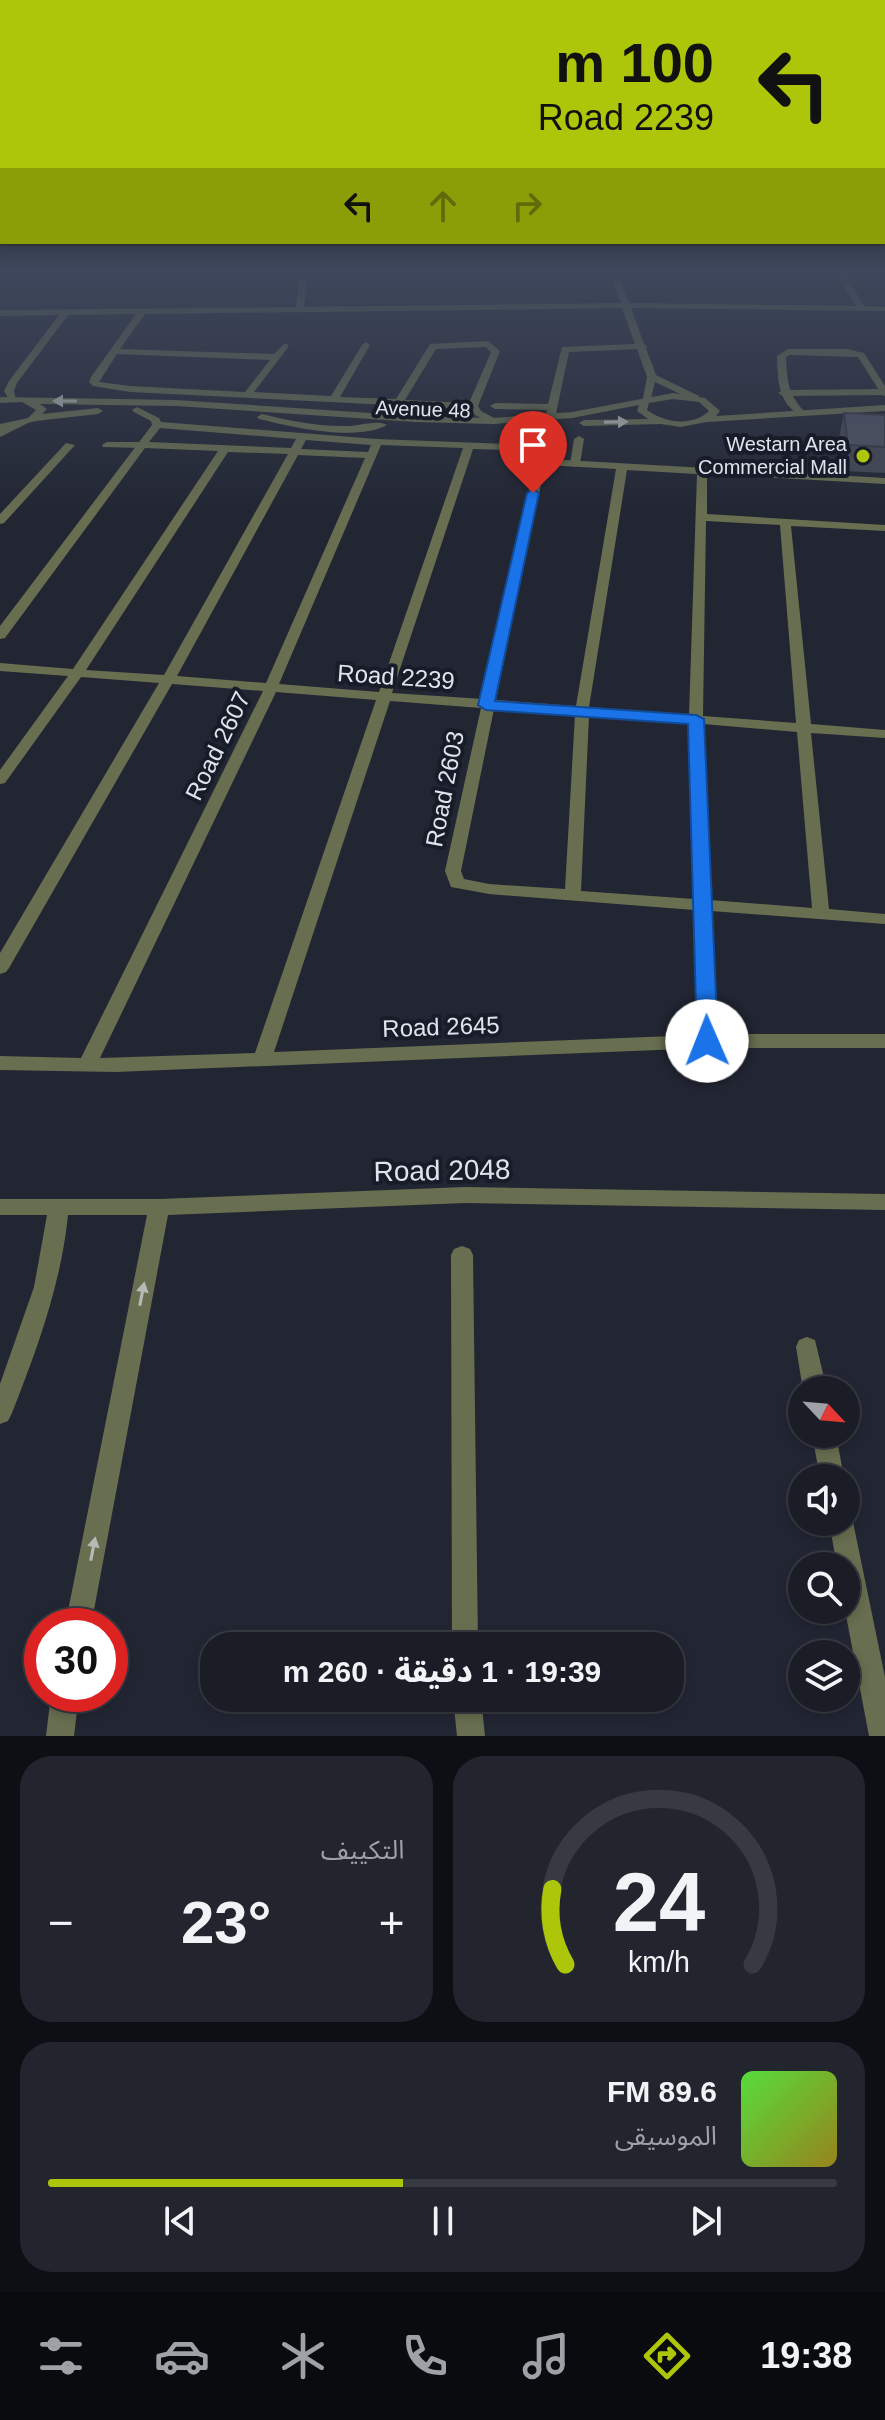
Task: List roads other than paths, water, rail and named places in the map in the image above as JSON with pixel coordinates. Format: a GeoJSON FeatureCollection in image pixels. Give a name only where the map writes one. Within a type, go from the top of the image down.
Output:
{"type":"FeatureCollection","features":[{"type":"Feature","properties":{"kind":"street"},"geometry":{"type":"LineString","coordinates":[[13,399],[10,387],[36,352]]}},
{"type":"Feature","properties":{"kind":"street"},"geometry":{"type":"LineString","coordinates":[[115,352],[94,382],[130,389],[473,406]]}},
{"type":"Feature","properties":{"kind":"street"},"geometry":{"type":"LineString","coordinates":[[143,352],[274,357]]}},
{"type":"Feature","properties":{"kind":"street"},"geometry":{"type":"LineString","coordinates":[[248,394],[279,352]]}},
{"type":"Feature","properties":{"kind":"street"},"geometry":{"type":"LineString","coordinates":[[334,399],[362,352]]}},
{"type":"Feature","properties":{"kind":"street"},"geometry":{"type":"LineString","coordinates":[[399,402],[429,352]]}},
{"type":"Feature","properties":{"kind":"street"},"geometry":{"type":"LineString","coordinates":[[473,406],[496,352]]}},
{"type":"Feature","properties":{"kind":"street","name":"Road 2603"},"geometry":{"type":"LineString","coordinates":[[564,352],[486,705],[453,871],[457,883],[489,889],[885,919]]}},
{"type":"Feature","properties":{"kind":"street"},"geometry":{"type":"LineString","coordinates":[[645,352],[652,377],[642,406],[647,415],[665,422]]}},
{"type":"Feature","properties":{"kind":"street"},"geometry":{"type":"LineString","coordinates":[[797,352],[781,356],[783,393],[788,403],[800,412]]}},
{"type":"Feature","properties":{"kind":"street"},"geometry":{"type":"LineString","coordinates":[[847,352],[861,355],[885,392]]}},
{"type":"Feature","properties":{"kind":"street"},"geometry":{"type":"LineString","coordinates":[[652,377],[707,403],[800,412]]}},
{"type":"Feature","properties":{"kind":"street"},"geometry":{"type":"LineString","coordinates":[[109,401],[130,389]]}},
{"type":"Feature","properties":{"kind":"street"},"geometry":{"type":"LineString","coordinates":[[783,393],[885,392]]}},
{"type":"Feature","properties":{"kind":"street","name":"Avenue 48"},"geometry":{"type":"LineString","coordinates":[[137,410],[262,417],[297,425],[343,429],[382,425],[460,429],[550,422],[673,396],[696,398]]}},
{"type":"Feature","properties":{"kind":"street","name":"Avenue 48"},"geometry":{"type":"LineString","coordinates":[[0,400],[109,401],[493,421],[689,423],[708,419]]}},
{"type":"Feature","properties":{"kind":"street"},"geometry":{"type":"LineString","coordinates":[[0,434],[30,420],[42,409],[33,401]]}},
{"type":"Feature","properties":{"kind":"street"},"geometry":{"type":"LineString","coordinates":[[707,403],[715,411],[708,419]]}},
{"type":"Feature","properties":{"kind":"street"},"geometry":{"type":"LineString","coordinates":[[473,406],[478,413],[493,421]]}},
{"type":"Feature","properties":{"kind":"street"},"geometry":{"type":"LineString","coordinates":[[495,406],[550,422]]}},
{"type":"Feature","properties":{"kind":"street"},"geometry":{"type":"LineString","coordinates":[[708,419],[885,408]]}},
{"type":"Feature","properties":{"kind":"street"},"geometry":{"type":"LineString","coordinates":[[0,427],[30,420],[137,410],[156,420],[157,425]]}},
{"type":"Feature","properties":{"kind":"street"},"geometry":{"type":"LineString","coordinates":[[508,447],[550,422]]}},
{"type":"Feature","properties":{"kind":"street"},"geometry":{"type":"LineString","coordinates":[[157,425],[303,436],[375,449]]}},
{"type":"Feature","properties":{"kind":"street"},"geometry":{"type":"LineString","coordinates":[[0,635],[157,425]]}},
{"type":"Feature","properties":{"kind":"street"},"geometry":{"type":"LineString","coordinates":[[0,968],[168,680],[303,436]]}},
{"type":"Feature","properties":{"kind":"street"},"geometry":{"type":"LineString","coordinates":[[575,464],[579,439]]}},
{"type":"Feature","properties":{"kind":"street"},"geometry":{"type":"LineString","coordinates":[[0,521],[70,445]]}},
{"type":"Feature","properties":{"kind":"street"},"geometry":{"type":"LineString","coordinates":[[107,445],[295,452],[469,445],[508,447],[540,462],[885,481]]}},
{"type":"Feature","properties":{"kind":"street"},"geometry":{"type":"LineString","coordinates":[[262,1060],[469,445]]}},
{"type":"Feature","properties":{"kind":"street"},"geometry":{"type":"LineString","coordinates":[[0,780],[77,673],[225,449]]}},
{"type":"Feature","properties":{"kind":"street","name":"Road 2607"},"geometry":{"type":"LineString","coordinates":[[87,1065],[270,690],[375,449]]}},
{"type":"Feature","properties":{"kind":"street"},"geometry":{"type":"LineString","coordinates":[[573,895],[582,711],[622,466]]}},
{"type":"Feature","properties":{"kind":"street"},"geometry":{"type":"LineString","coordinates":[[702,471],[696,719],[707,1041]]}},
{"type":"Feature","properties":{"kind":"street"},"geometry":{"type":"LineString","coordinates":[[700,517],[885,528]]}},
{"type":"Feature","properties":{"kind":"street"},"geometry":{"type":"LineString","coordinates":[[785,522],[821,915]]}},
{"type":"Feature","properties":{"kind":"street","name":"Road 2239"},"geometry":{"type":"LineString","coordinates":[[0,667],[270,690],[885,734]]}},
{"type":"Feature","properties":{"kind":"street","name":"Road 2645"},"geometry":{"type":"LineString","coordinates":[[0,1063],[87,1065],[262,1060],[707,1041],[885,1041]]}},
{"type":"Feature","properties":{"kind":"street","name":"Road 2048"},"geometry":{"type":"LineString","coordinates":[[0,1207],[159,1207],[465,1195],[885,1202]]}},
{"type":"Feature","properties":{"kind":"street"},"geometry":{"type":"LineString","coordinates":[[0,1413],[35,1327],[48,1285],[58,1207]]}},
{"type":"Feature","properties":{"kind":"street"},"geometry":{"type":"LineString","coordinates":[[81,1608],[159,1207]]}},
{"type":"Feature","properties":{"kind":"street"},"geometry":{"type":"LineString","coordinates":[[462,1255],[465,1632]]}},
{"type":"Feature","properties":{"kind":"street"},"geometry":{"type":"LineString","coordinates":[[807,1347],[812,1376]]}},
{"type":"Feature","properties":{"kind":"street"},"geometry":{"type":"LineString","coordinates":[[844,1536],[883,1736]]}},
{"type":"Feature","properties":{"kind":"street"},"geometry":{"type":"LineString","coordinates":[[60,1736],[63,1712]]}},
{"type":"Feature","properties":{"kind":"street"},"geometry":{"type":"LineString","coordinates":[[468,1712],[471,1736]]}},
{"type":"Feature","properties":{"kind":"place","name":"Westarn Area Commercial Mall"},"geometry":{"type":"Point","coordinates":[863,456]}}]}
